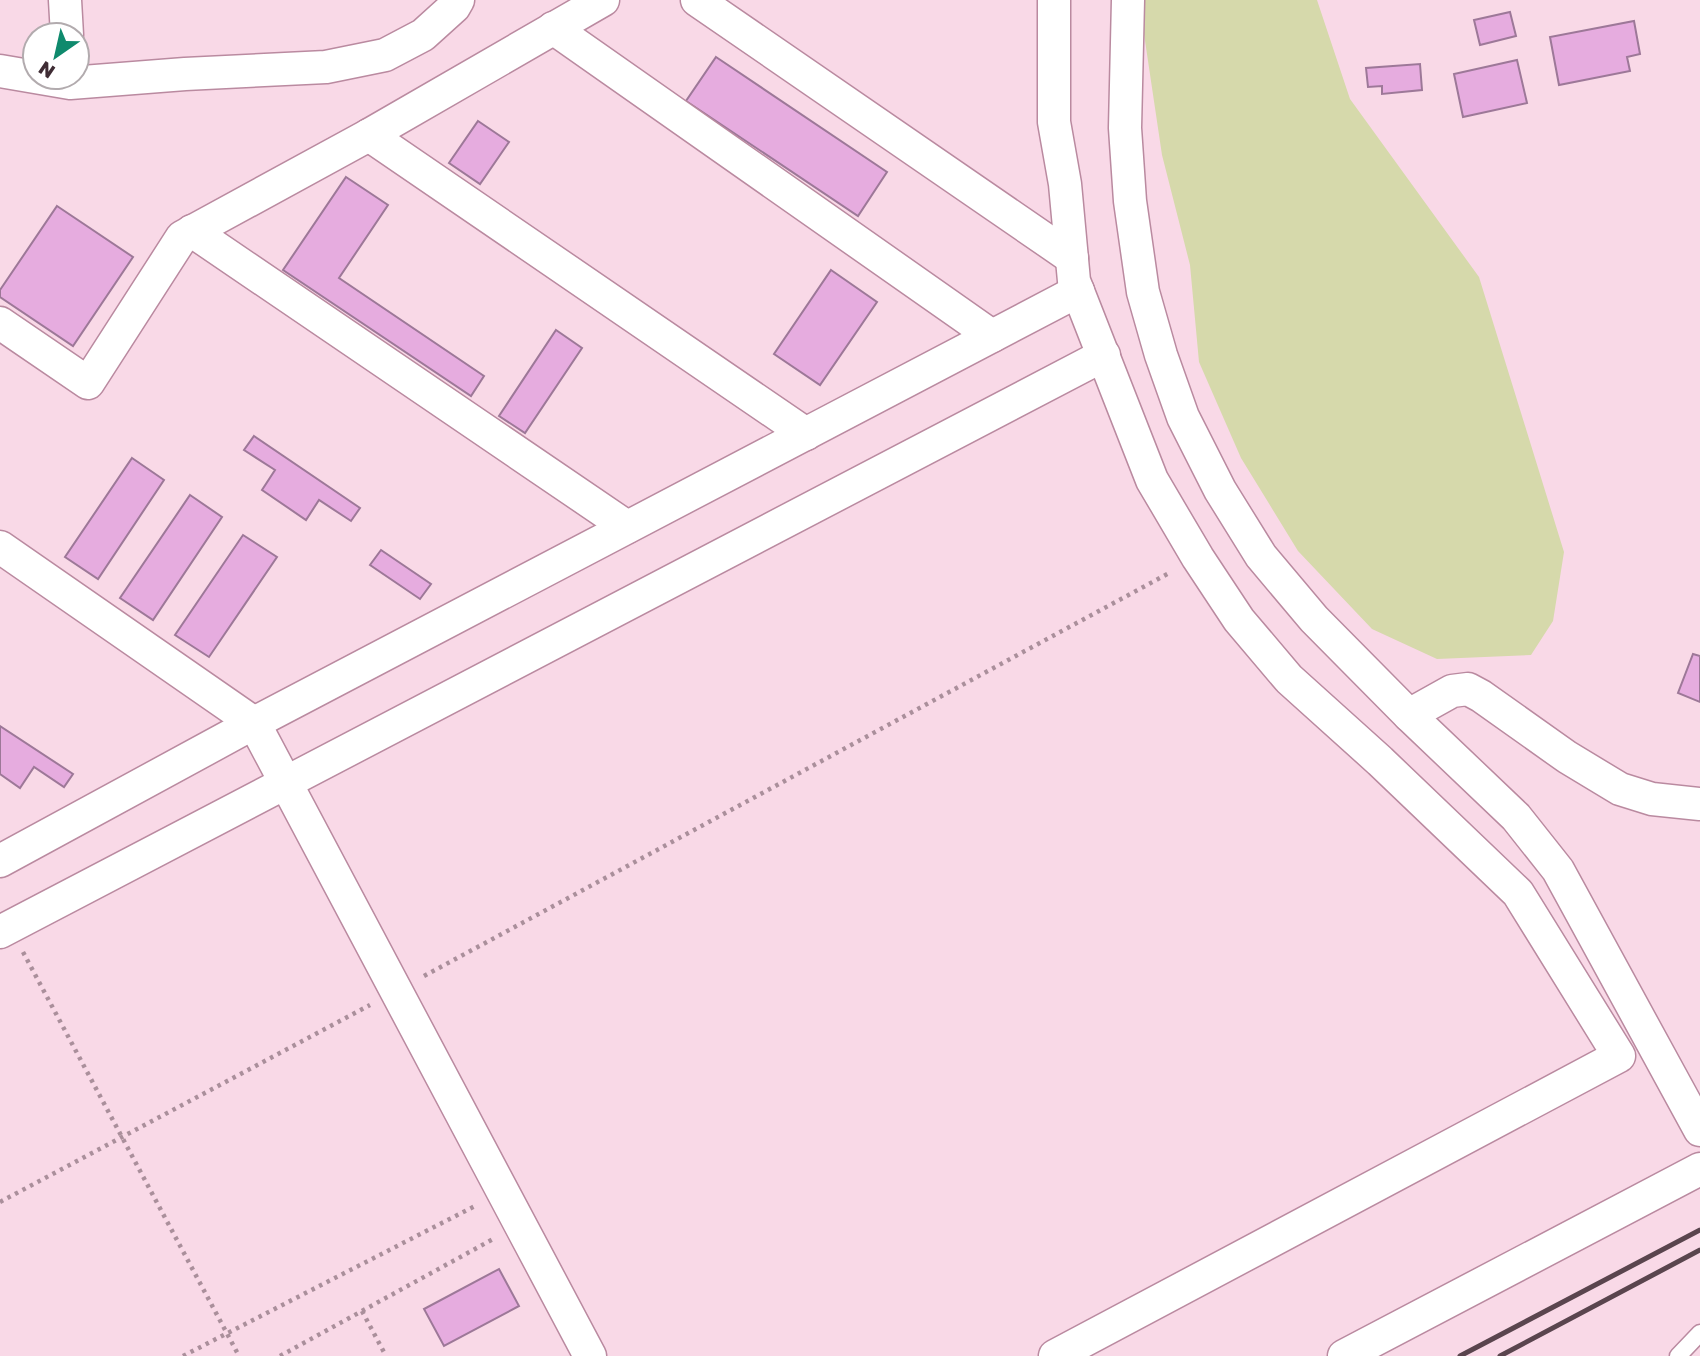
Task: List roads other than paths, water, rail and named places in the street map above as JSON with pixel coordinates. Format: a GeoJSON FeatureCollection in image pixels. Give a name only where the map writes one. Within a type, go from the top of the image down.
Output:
{"type":"FeatureCollection","features":[{"type":"Feature","properties":{"kind":"street"},"geometry":{"type":"LineString","coordinates":[[65,0],[66,21]]}},
{"type":"Feature","properties":{"kind":"street"},"geometry":{"type":"LineString","coordinates":[[91,79],[326,67],[385,55],[423,35],[458,0]]}},
{"type":"Feature","properties":{"kind":"street"},"geometry":{"type":"LineString","coordinates":[[0,323],[88,383],[182,237],[369,135],[603,0]]}},
{"type":"Feature","properties":{"kind":"street"},"geometry":{"type":"LineString","coordinates":[[697,0],[1072,258]]}},
{"type":"Feature","properties":{"kind":"street"},"geometry":{"type":"LineString","coordinates":[[1054,0],[1054,122],[1065,184],[1074,281],[1152,480],[1239,620],[1289,679],[1380,761],[1518,893],[1619,1056]]}},
{"type":"Feature","properties":{"kind":"street"},"geometry":{"type":"LineString","coordinates":[[1128,0],[1125,128],[1130,201],[1143,292],[1183,417],[1220,490],[1261,556],[1314,619],[1516,817],[1558,870],[1700,1130]]}},
{"type":"Feature","properties":{"kind":"street"},"geometry":{"type":"LineString","coordinates":[[553,28],[992,336]]}},
{"type":"Feature","properties":{"kind":"street"},"geometry":{"type":"LineString","coordinates":[[0,71],[21,74]]}},
{"type":"Feature","properties":{"kind":"street"},"geometry":{"type":"LineString","coordinates":[[369,135],[806,434]]}},
{"type":"Feature","properties":{"kind":"street"},"geometry":{"type":"LineString","coordinates":[[192,231],[627,527]]}},
{"type":"Feature","properties":{"kind":"street"},"geometry":{"type":"LineString","coordinates":[[0,861],[254,723],[1078,291]]}},
{"type":"Feature","properties":{"kind":"street"},"geometry":{"type":"LineString","coordinates":[[5,929],[1104,355]]}},
{"type":"Feature","properties":{"kind":"street"},"geometry":{"type":"LineString","coordinates":[[0,547],[254,723],[590,1356]]}},
{"type":"Feature","properties":{"kind":"street"},"geometry":{"type":"LineString","coordinates":[[1409,715],[1452,691],[1468,689],[1567,757],[1620,789],[1652,799],[1700,804]]}},
{"type":"Feature","properties":{"kind":"street"},"geometry":{"type":"LineString","coordinates":[[1055,1356],[1651,1040]]}},
{"type":"Feature","properties":{"kind":"street"},"geometry":{"type":"LineString","coordinates":[[1344,1356],[1700,1169]]}},
{"type":"Feature","properties":{"kind":"lane"},"geometry":{"type":"LineString","coordinates":[[1678,1356],[1700,1334]]}},
{"type":"Feature","properties":{"kind":"railway"},"geometry":{"type":"LineString","coordinates":[[1460,1356],[1700,1230]]}},
{"type":"Feature","properties":{"kind":"railway"},"geometry":{"type":"LineString","coordinates":[[1500,1356],[1700,1250]]}}]}
